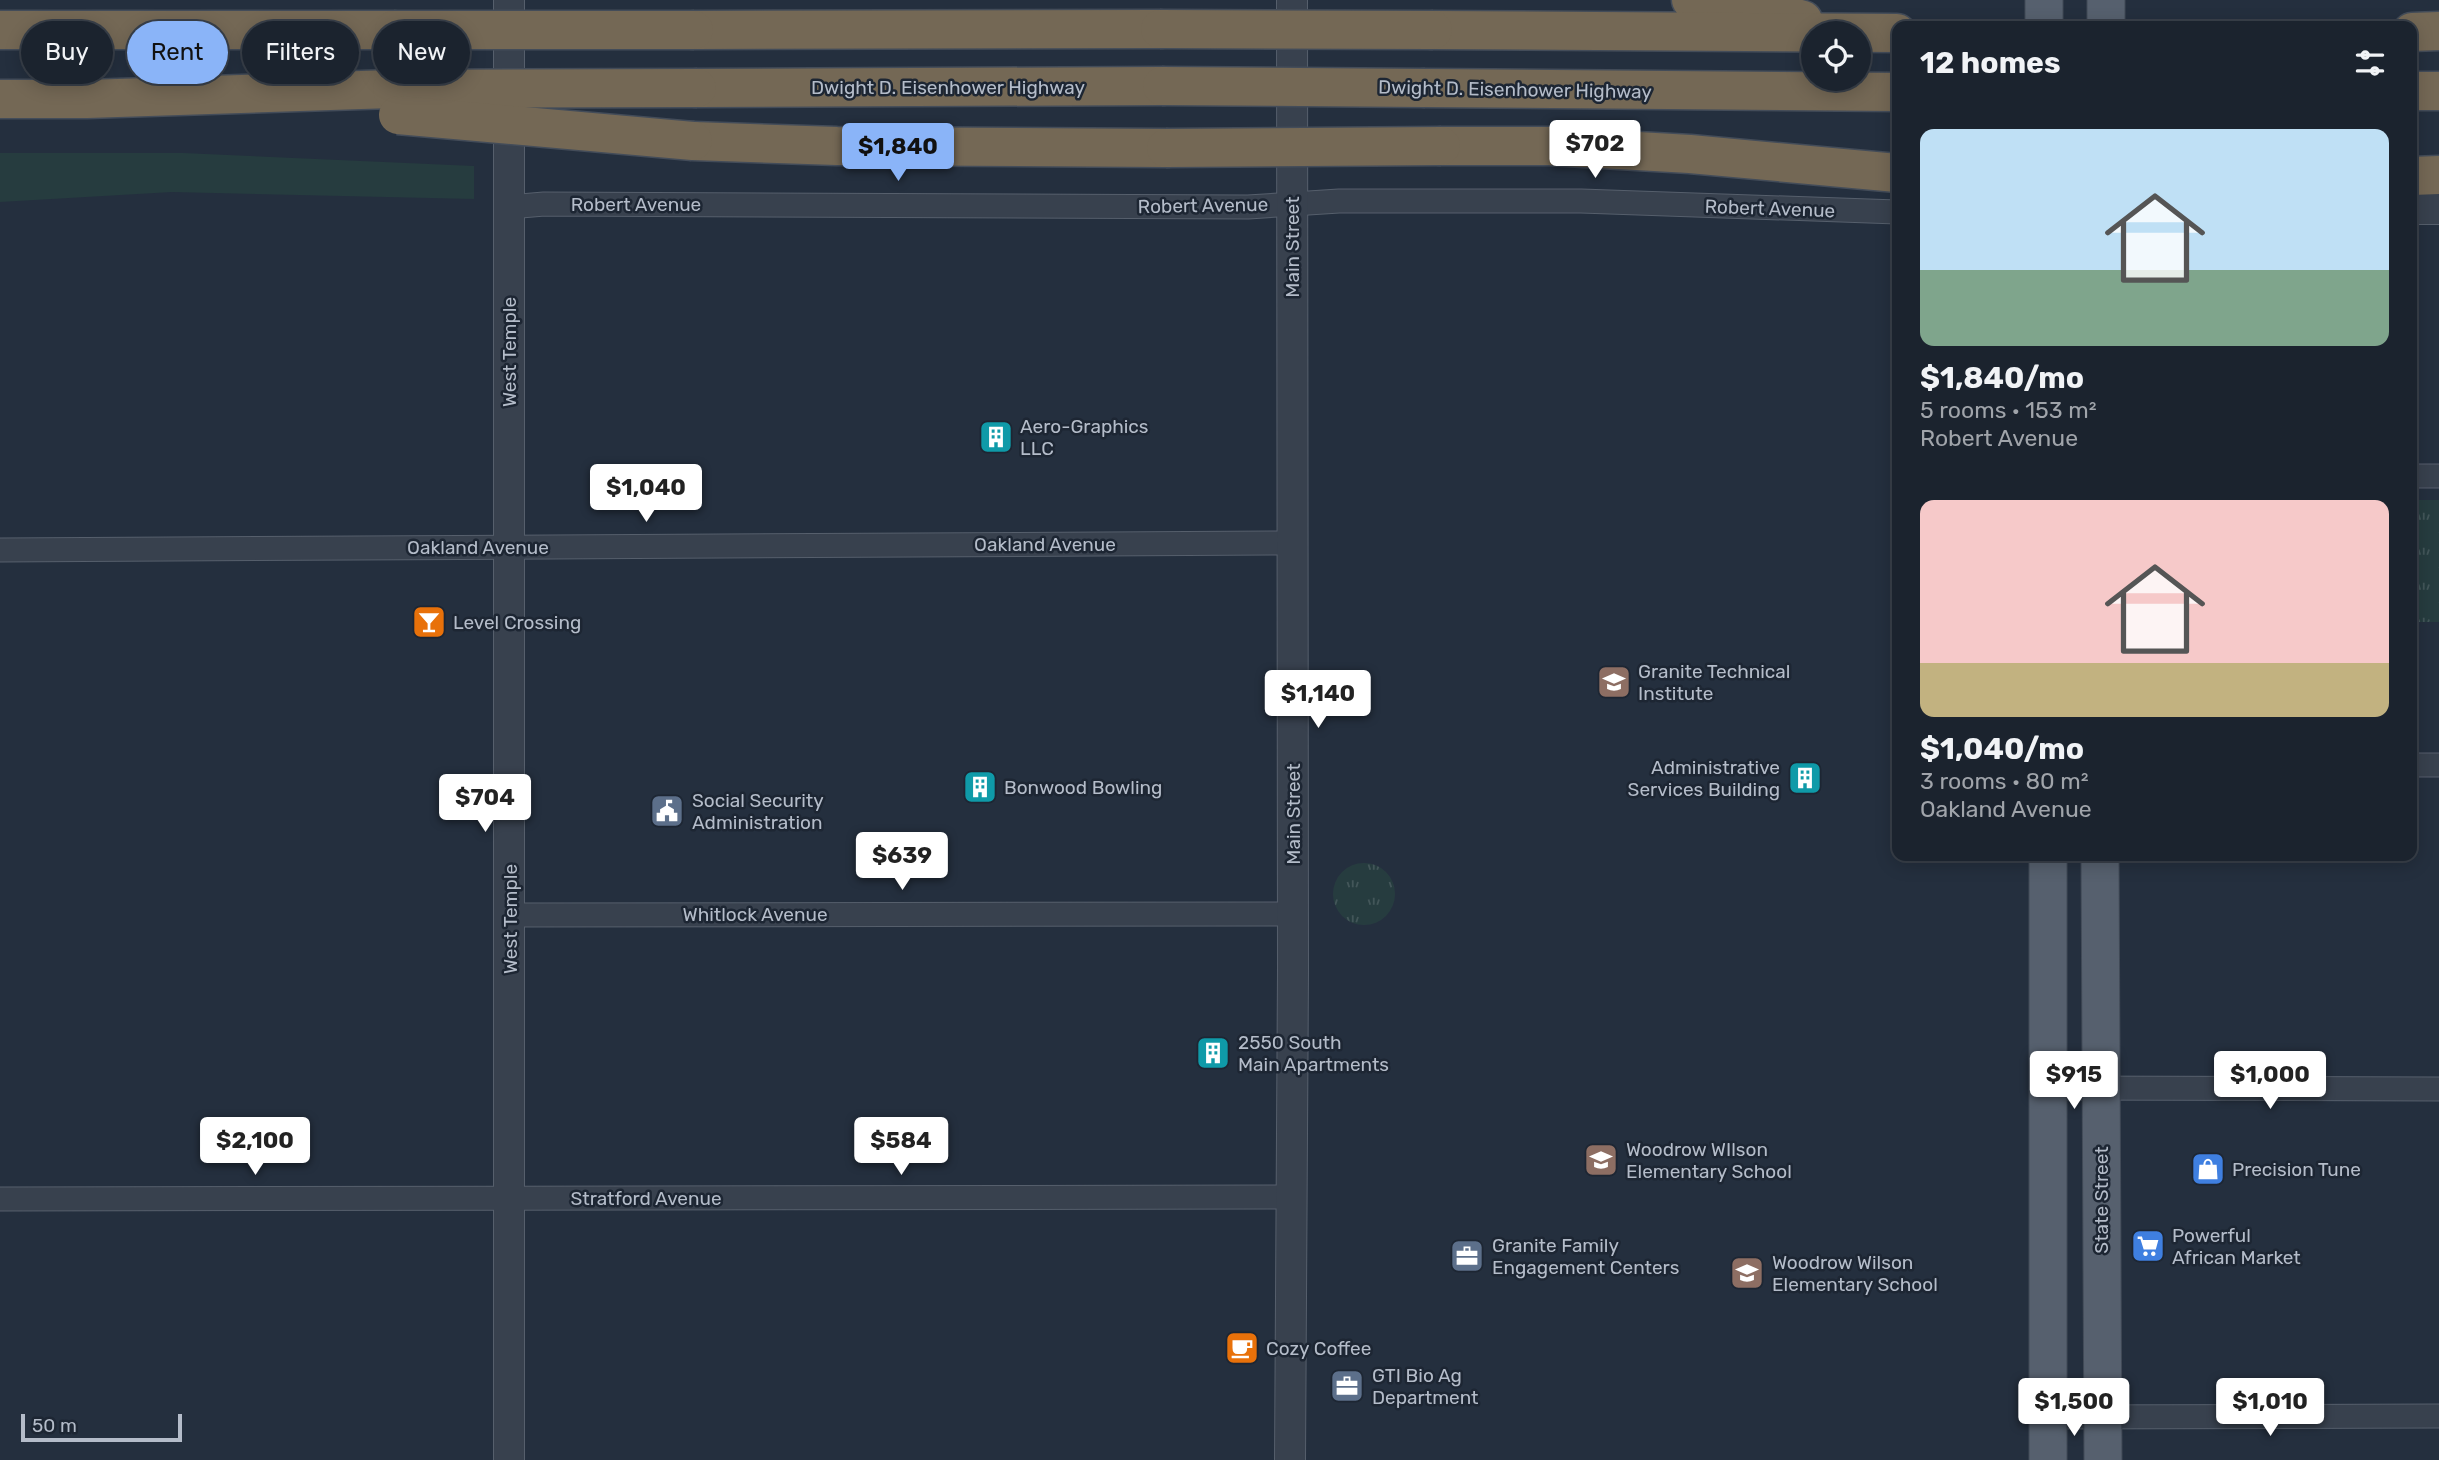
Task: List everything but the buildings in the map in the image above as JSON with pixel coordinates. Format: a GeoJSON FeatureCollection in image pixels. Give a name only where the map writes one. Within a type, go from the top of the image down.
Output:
{"type":"FeatureCollection","features":[{"type":"Feature","properties":{"kind":"highway"},"geometry":{"type":"LineString","coordinates":[[1690,0],[1748,3],[1807,21]]}},
{"type":"Feature","properties":{"kind":"highway"},"geometry":{"type":"LineString","coordinates":[[0,30],[1160,29],[1801,33]]}},
{"type":"Feature","properties":{"kind":"highway"},"geometry":{"type":"LineString","coordinates":[[2417,32],[2439,32]]}},
{"type":"Feature","properties":{"kind":"highway"},"geometry":{"type":"LineString","coordinates":[[1871,33],[1892,33]]}},
{"type":"Feature","properties":{"kind":"highway","name":"Dwight D. Eisenhower Highway"},"geometry":{"type":"LineString","coordinates":[[0,99],[395,102],[698,88],[1162,86],[1892,92]]}},
{"type":"Feature","properties":{"kind":"highway"},"geometry":{"type":"LineString","coordinates":[[2417,91],[2439,91]]}},
{"type":"Feature","properties":{"kind":"highway"},"geometry":{"type":"LineString","coordinates":[[395,102],[693,141],[837,146],[1575,147],[1690,154],[1892,173]]}},
{"type":"Feature","properties":{"kind":"highway"},"geometry":{"type":"LineString","coordinates":[[2417,176],[2439,175]]}},
{"type":"Feature","properties":{"kind":"main road"},"geometry":{"type":"LineString","coordinates":[[2043,0],[2044,21]]}},
{"type":"Feature","properties":{"kind":"main road"},"geometry":{"type":"LineString","coordinates":[[2106,0],[2106,21]]}},
{"type":"Feature","properties":{"kind":"main road"},"geometry":{"type":"LineString","coordinates":[[2048,861],[2048,1460]]}},
{"type":"Feature","properties":{"kind":"main road","name":"State Street"},"geometry":{"type":"LineString","coordinates":[[2100,861],[2103,1460]]}},
{"type":"Feature","properties":{"kind":"street","name":"West Temple"},"geometry":{"type":"LineString","coordinates":[[509,0],[509,1460]]}},
{"type":"Feature","properties":{"kind":"street","name":"Main Street"},"geometry":{"type":"LineString","coordinates":[[1290,1460],[1293,914],[1292,0]]}},
{"type":"Feature","properties":{"kind":"street","name":"Robert Avenue"},"geometry":{"type":"LineString","coordinates":[[509,208],[544,204],[1248,207],[1339,201],[1581,201],[1892,212]]}},
{"type":"Feature","properties":{"kind":"street"},"geometry":{"type":"LineString","coordinates":[[2417,209],[2439,209]]}},
{"type":"Feature","properties":{"kind":"street"},"geometry":{"type":"LineString","coordinates":[[2417,476],[2439,475]]}},
{"type":"Feature","properties":{"kind":"street","name":"Oakland Avenue"},"geometry":{"type":"LineString","coordinates":[[0,550],[1292,543]]}},
{"type":"Feature","properties":{"kind":"street"},"geometry":{"type":"LineString","coordinates":[[2417,765],[2439,765]]}},
{"type":"Feature","properties":{"kind":"street","name":"Whitlock Avenue"},"geometry":{"type":"LineString","coordinates":[[510,915],[1293,914]]}},
{"type":"Feature","properties":{"kind":"street"},"geometry":{"type":"LineString","coordinates":[[2048,1088],[2439,1088]]}},
{"type":"Feature","properties":{"kind":"street","name":"Stratford Avenue"},"geometry":{"type":"LineString","coordinates":[[0,1199],[1292,1197]]}},
{"type":"Feature","properties":{"kind":"street"},"geometry":{"type":"LineString","coordinates":[[2047,1417],[2439,1416]]}},
{"type":"Feature","properties":{"kind":"green space"},"geometry":{"type":"Polygon","coordinates":[[[0,153],[183,153],[474,166],[474,199],[172,192],[0,202],[0,153]]]}},
{"type":"Feature","properties":{"kind":"green space"},"geometry":{"type":"Polygon","coordinates":[[[2417,500],[2439,500],[2439,622],[2417,622],[2417,500]]]}},
{"type":"Feature","properties":{"kind":"green space"},"geometry":{"type":"Polygon","coordinates":[[[1358,863],[1370,863],[1386,872],[1393,882],[1393,906],[1386,916],[1370,925],[1358,925],[1347,920],[1338,911],[1333,900],[1333,888],[1338,877],[1347,868],[1358,863]]]}},
{"type":"Feature","properties":{"kind":"place","name":"Aero-Graphics LLC"},"geometry":{"type":"Point","coordinates":[996,437]}},
{"type":"Feature","properties":{"kind":"place","name":"Level Crossing"},"geometry":{"type":"Point","coordinates":[429,622]}},
{"type":"Feature","properties":{"kind":"place","name":"Granite Technical Institute"},"geometry":{"type":"Point","coordinates":[1614,682]}},
{"type":"Feature","properties":{"kind":"place","name":"Administrative Services Building"},"geometry":{"type":"Point","coordinates":[1805,778]}},
{"type":"Feature","properties":{"kind":"place","name":"Bonwood Bowling"},"geometry":{"type":"Point","coordinates":[980,787]}},
{"type":"Feature","properties":{"kind":"place","name":"Social Security Administration"},"geometry":{"type":"Point","coordinates":[667,811]}},
{"type":"Feature","properties":{"kind":"place","name":"2550 South Main Apartments"},"geometry":{"type":"Point","coordinates":[1213,1053]}},
{"type":"Feature","properties":{"kind":"place","name":"Woodrow WIlson Elementary School"},"geometry":{"type":"Point","coordinates":[1601,1160]}},
{"type":"Feature","properties":{"kind":"place","name":"Precision Tune"},"geometry":{"type":"Point","coordinates":[2208,1169]}},
{"type":"Feature","properties":{"kind":"place","name":"Powerful African Market"},"geometry":{"type":"Point","coordinates":[2148,1246]}},
{"type":"Feature","properties":{"kind":"place","name":"Granite Family Engagement Centers"},"geometry":{"type":"Point","coordinates":[1467,1256]}},
{"type":"Feature","properties":{"kind":"place","name":"Woodrow Wilson Elementary School"},"geometry":{"type":"Point","coordinates":[1747,1273]}},
{"type":"Feature","properties":{"kind":"place","name":"Cozy Coffee"},"geometry":{"type":"Point","coordinates":[1242,1348]}},
{"type":"Feature","properties":{"kind":"place","name":"GTI Bio Ag Department"},"geometry":{"type":"Point","coordinates":[1347,1386]}}]}
